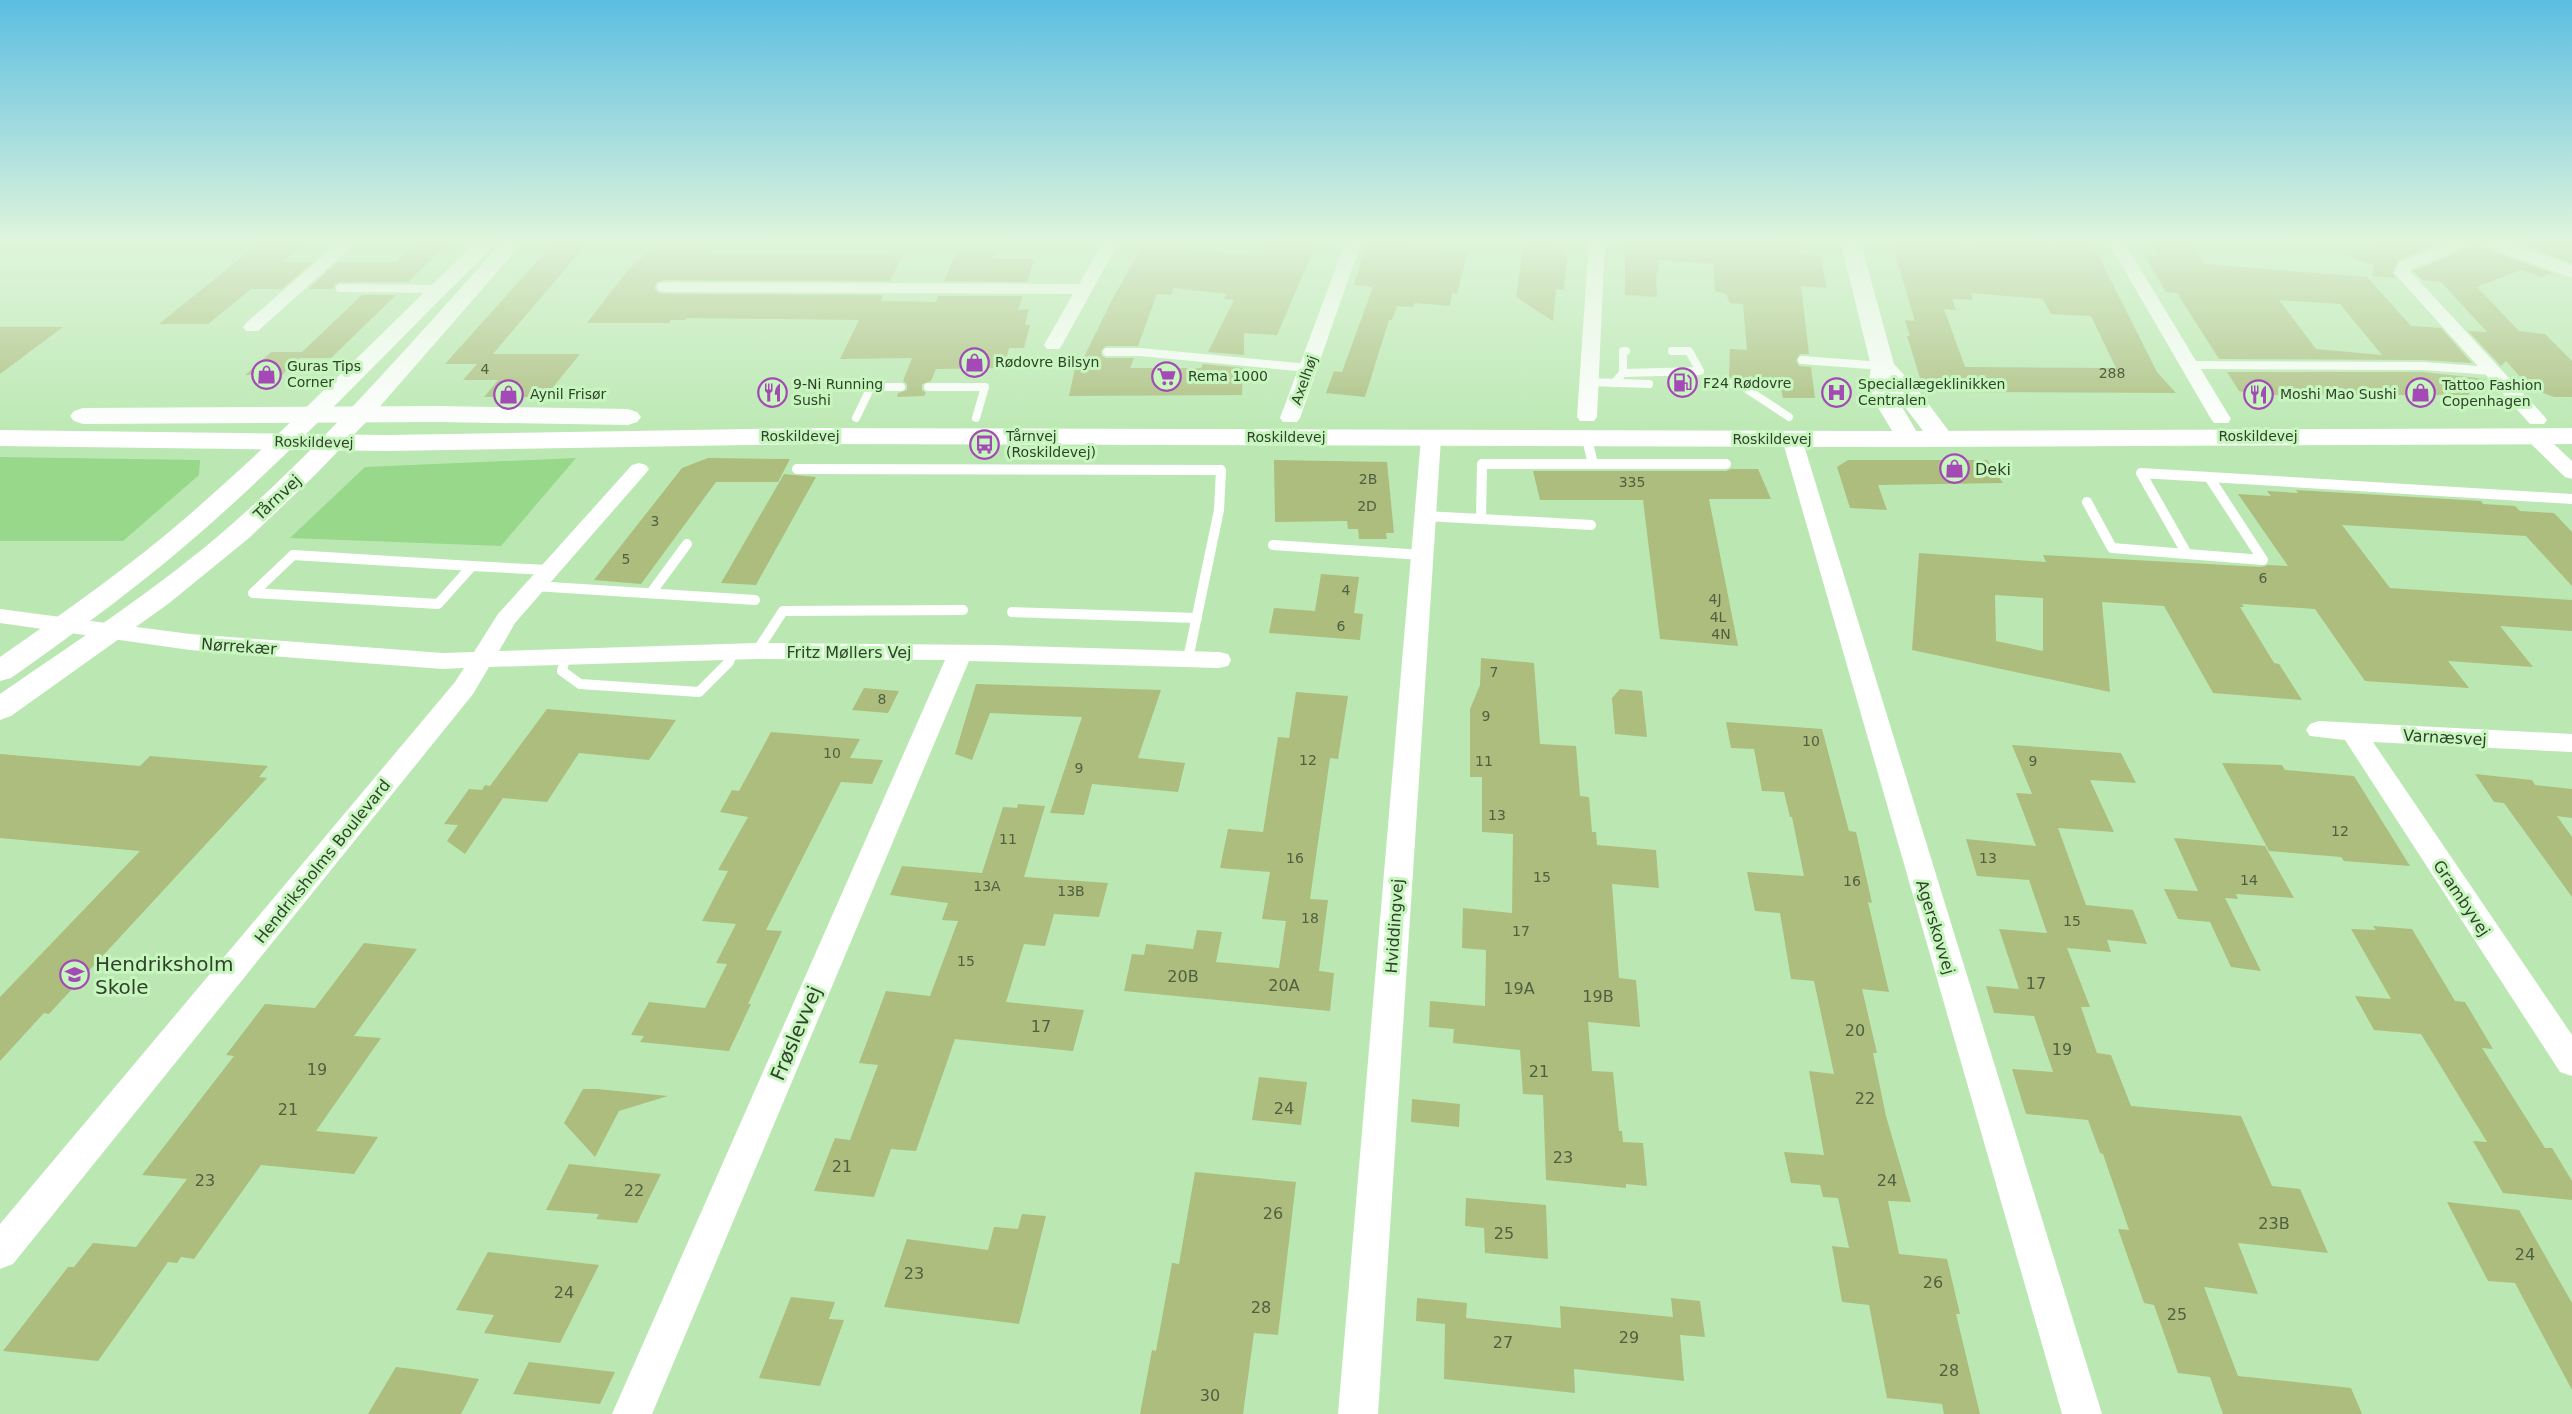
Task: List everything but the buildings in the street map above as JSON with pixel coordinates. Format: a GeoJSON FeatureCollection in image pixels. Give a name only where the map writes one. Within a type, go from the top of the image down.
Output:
{"type":"FeatureCollection","features":[{"type":"Feature","properties":{"kind":"main road","name":"Roskildevej"},"geometry":{"type":"LineString","coordinates":[[0,416],[360,414],[856,418],[1290,418],[1587,427],[1791,428],[1909,439],[2536,428],[2572,420]]}},
{"type":"Feature","properties":{"kind":"main road","name":"Roskildevej"},"geometry":{"type":"LineString","coordinates":[[1791,428],[1894,417],[2221,419],[2536,428],[2572,436]]}},
{"type":"Feature","properties":{"kind":"main road","name":"Roskildevej"},"geometry":{"type":"LineString","coordinates":[[0,438],[333,442],[813,436],[1431,438],[1587,427]]}},
{"type":"Feature","properties":{"kind":"street"},"geometry":{"type":"LineString","coordinates":[[252,327],[276,306]]}},
{"type":"Feature","properties":{"kind":"street"},"geometry":{"type":"LineString","coordinates":[[0,671],[135,573],[198,520],[283,441],[421,306]]}},
{"type":"Feature","properties":{"kind":"street","name":"Tårnvej"},"geometry":{"type":"LineString","coordinates":[[0,709],[205,562],[333,442],[456,306]]}},
{"type":"Feature","properties":{"kind":"street"},"geometry":{"type":"LineString","coordinates":[[1053,345],[1075,306]]}},
{"type":"Feature","properties":{"kind":"street","name":"Axelhøj"},"geometry":{"type":"LineString","coordinates":[[1290,418],[1330,306]]}},
{"type":"Feature","properties":{"kind":"street"},"geometry":{"type":"LineString","coordinates":[[1587,427],[1593,306]]}},
{"type":"Feature","properties":{"kind":"street"},"geometry":{"type":"LineString","coordinates":[[1867,306],[1883,366],[1880,391],[1909,439]]}},
{"type":"Feature","properties":{"kind":"street"},"geometry":{"type":"LineString","coordinates":[[2154,306],[2221,419]]}},
{"type":"Feature","properties":{"kind":"street"},"geometry":{"type":"LineString","coordinates":[[2432,306],[2492,371],[2572,473]]}},
{"type":"Feature","properties":{"kind":"street"},"geometry":{"type":"LineString","coordinates":[[1883,366],[1942,439]]}},
{"type":"Feature","properties":{"kind":"street","name":"Agerskovvej"},"geometry":{"type":"LineString","coordinates":[[1791,428],[2082,1414]]}},
{"type":"Feature","properties":{"kind":"street","name":"Hviddingvej"},"geometry":{"type":"LineString","coordinates":[[1358,1414],[1431,438]]}},
{"type":"Feature","properties":{"kind":"street","name":"Hendriksholms Boulevard"},"geometry":{"type":"LineString","coordinates":[[0,1252],[464,688],[506,619],[639,469]]}},
{"type":"Feature","properties":{"kind":"street","name":"Nørrekær"},"geometry":{"type":"LineString","coordinates":[[0,616],[190,642],[435,660],[479,660]]}},
{"type":"Feature","properties":{"kind":"street","name":"Fritz Møllers Vej"},"geometry":{"type":"LineString","coordinates":[[479,660],[745,652],[960,652],[1219,660]]}},
{"type":"Feature","properties":{"kind":"street","name":"Frøslevvej"},"geometry":{"type":"LineString","coordinates":[[632,1414],[960,652]]}},
{"type":"Feature","properties":{"kind":"street","name":"Varnæsvej"},"geometry":{"type":"LineString","coordinates":[[2319,730],[2572,743]]}},
{"type":"Feature","properties":{"kind":"street","name":"Grambyvej"},"geometry":{"type":"LineString","coordinates":[[2354,733],[2572,1062]]}},
{"type":"Feature","properties":{"kind":"lane"},"geometry":{"type":"LineString","coordinates":[[1614,383],[1623,373],[1623,351],[1626,351]]}},
{"type":"Feature","properties":{"kind":"lane"},"geometry":{"type":"LineString","coordinates":[[1672,351],[1689,351],[1700,372]]}},
{"type":"Feature","properties":{"kind":"lane"},"geometry":{"type":"LineString","coordinates":[[1107,352],[1140,352],[1308,368]]}},
{"type":"Feature","properties":{"kind":"lane"},"geometry":{"type":"LineString","coordinates":[[1802,360],[1883,366]]}},
{"type":"Feature","properties":{"kind":"lane"},"geometry":{"type":"LineString","coordinates":[[2189,365],[2423,366],[2492,371]]}},
{"type":"Feature","properties":{"kind":"lane"},"geometry":{"type":"LineString","coordinates":[[1623,373],[1700,372],[1739,384],[1791,428]]}},
{"type":"Feature","properties":{"kind":"lane"},"geometry":{"type":"LineString","coordinates":[[1589,382],[1649,384]]}},
{"type":"Feature","properties":{"kind":"lane"},"geometry":{"type":"LineString","coordinates":[[1717,384],[1739,384]]}},
{"type":"Feature","properties":{"kind":"lane"},"geometry":{"type":"LineString","coordinates":[[856,418],[871,387],[901,387]]}},
{"type":"Feature","properties":{"kind":"lane"},"geometry":{"type":"LineString","coordinates":[[928,387],[985,387],[976,418]]}},
{"type":"Feature","properties":{"kind":"lane"},"geometry":{"type":"LineString","coordinates":[[1587,427],[1593,464]]}},
{"type":"Feature","properties":{"kind":"lane"},"geometry":{"type":"LineString","coordinates":[[1481,519],[1482,464],[1726,464]]}},
{"type":"Feature","properties":{"kind":"lane"},"geometry":{"type":"LineString","coordinates":[[797,469],[1221,470],[1219,510],[1188,659]]}},
{"type":"Feature","properties":{"kind":"lane"},"geometry":{"type":"LineString","coordinates":[[2187,554],[2141,473],[2572,499]]}},
{"type":"Feature","properties":{"kind":"lane"},"geometry":{"type":"LineString","coordinates":[[2087,502],[2112,548],[2262,560],[2209,477]]}},
{"type":"Feature","properties":{"kind":"lane"},"geometry":{"type":"LineString","coordinates":[[1425,516],[1591,525]]}},
{"type":"Feature","properties":{"kind":"lane"},"geometry":{"type":"LineString","coordinates":[[651,593],[687,544]]}},
{"type":"Feature","properties":{"kind":"lane"},"geometry":{"type":"LineString","coordinates":[[1273,545],[1422,555]]}},
{"type":"Feature","properties":{"kind":"lane"},"geometry":{"type":"LineString","coordinates":[[472,565],[438,604],[253,593],[293,555],[472,565],[541,578],[651,593],[755,600]]}},
{"type":"Feature","properties":{"kind":"lane"},"geometry":{"type":"LineString","coordinates":[[566,658],[562,671],[580,684],[699,692],[729,662],[745,652],[783,611],[963,610]]}},
{"type":"Feature","properties":{"kind":"lane"},"geometry":{"type":"LineString","coordinates":[[1012,612],[1197,618]]}},
{"type":"Feature","properties":{"kind":"green space"},"geometry":{"type":"Polygon","coordinates":[[[0,457],[200,460],[199,475],[123,541],[0,541],[0,457]]]}},
{"type":"Feature","properties":{"kind":"green space"},"geometry":{"type":"Polygon","coordinates":[[[576,458],[501,546],[290,538],[365,467],[576,458]]]}},
{"type":"Feature","properties":{"kind":"place","name":"Rødovre Bilsyn"},"geometry":{"type":"Point","coordinates":[974,362]}},
{"type":"Feature","properties":{"kind":"place","name":"Guras Tips Corner"},"geometry":{"type":"Point","coordinates":[266,374]}},
{"type":"Feature","properties":{"kind":"place","name":"Rema 1000"},"geometry":{"type":"Point","coordinates":[1167,376]}},
{"type":"Feature","properties":{"kind":"place","name":"F24 Rødovre"},"geometry":{"type":"Point","coordinates":[1682,383]}},
{"type":"Feature","properties":{"kind":"place","name":"9-Ni Running Sushi"},"geometry":{"type":"Point","coordinates":[772,392]}},
{"type":"Feature","properties":{"kind":"place","name":"Speciallægeklinikken Centralen"},"geometry":{"type":"Point","coordinates":[1837,392]}},
{"type":"Feature","properties":{"kind":"place","name":"Tattoo Fashion Copenhagen"},"geometry":{"type":"Point","coordinates":[2421,393]}},
{"type":"Feature","properties":{"kind":"place","name":"Aynil Frisør"},"geometry":{"type":"Point","coordinates":[509,394]}},
{"type":"Feature","properties":{"kind":"place","name":"Moshi Mao Sushi"},"geometry":{"type":"Point","coordinates":[2259,394]}},
{"type":"Feature","properties":{"kind":"place","name":"Tårnvej (Roskildevej)"},"geometry":{"type":"Point","coordinates":[985,444]}},
{"type":"Feature","properties":{"kind":"place","name":"Deki"},"geometry":{"type":"Point","coordinates":[1954,469]}},
{"type":"Feature","properties":{"kind":"place","name":"Hendriksholm Skole"},"geometry":{"type":"Point","coordinates":[74,975]}}]}
